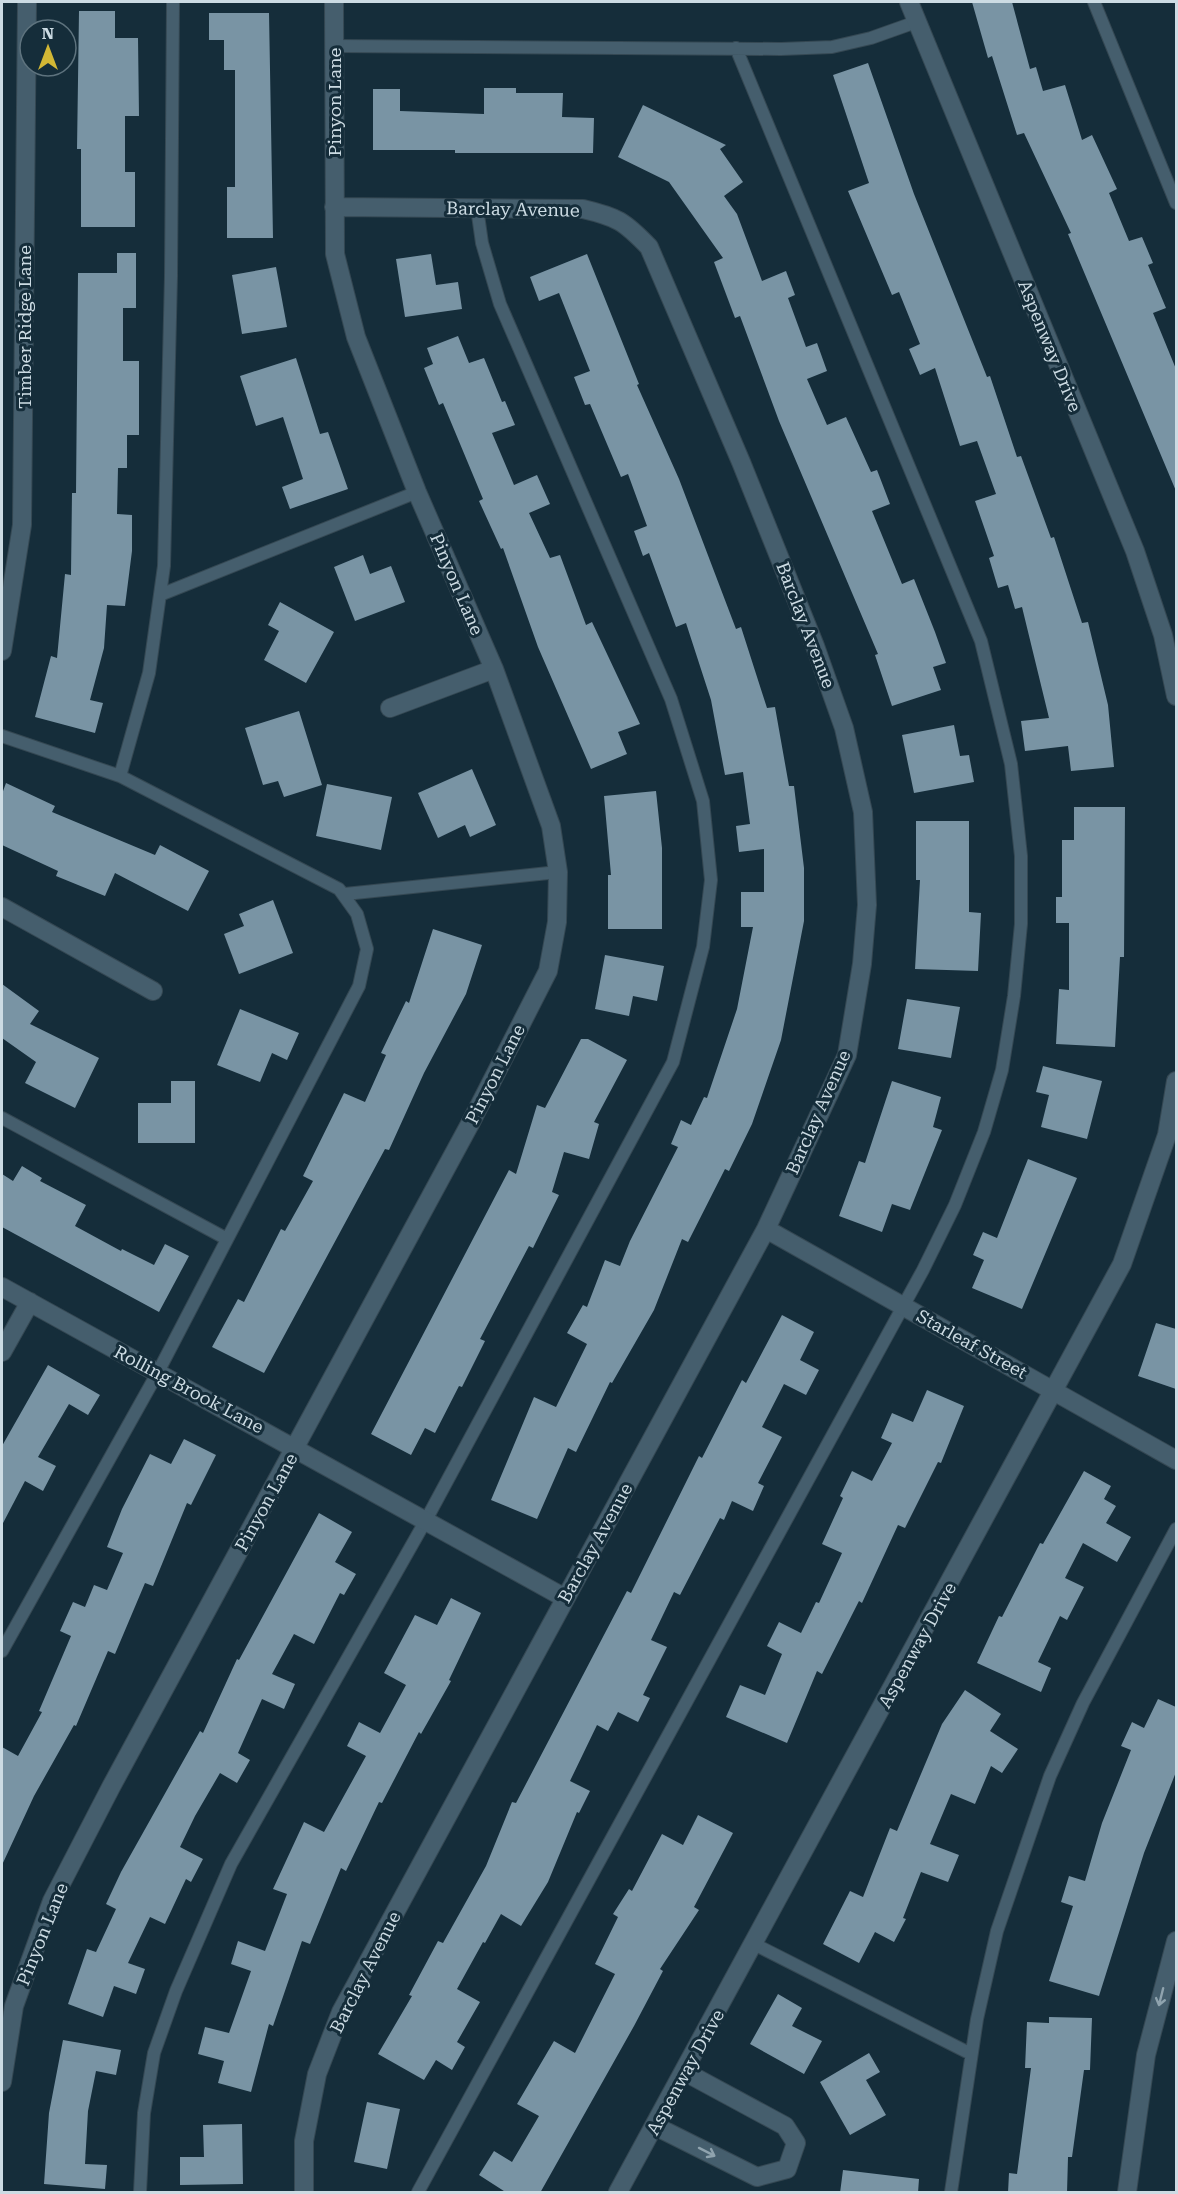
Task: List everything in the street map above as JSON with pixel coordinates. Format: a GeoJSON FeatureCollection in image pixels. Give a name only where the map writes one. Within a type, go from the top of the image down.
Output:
{"type":"FeatureCollection","features":[{"type":"Feature","properties":{"kind":"street","name":"Timber Ridge Lane"},"geometry":{"type":"LineString","coordinates":[[2,651],[22,525],[27,2]]}},
{"type":"Feature","properties":{"kind":"street","name":"Pinyon Lane"},"geometry":{"type":"LineString","coordinates":[[2,2082],[14,2006],[52,1901],[116,1777],[471,1122],[548,971],[557,922],[558,872],[551,826],[494,669],[417,492],[356,337],[335,254],[334,2]]}},
{"type":"Feature","properties":{"kind":"street","name":"Aspenway Drive"},"geometry":{"type":"LineString","coordinates":[[909,2],[1135,551],[1162,634],[1176,696]]}},
{"type":"Feature","properties":{"kind":"street","name":"Barclay Avenue"},"geometry":{"type":"LineString","coordinates":[[304,2193],[304,2141],[317,2074],[341,2012],[766,1228],[847,1055],[862,964],[867,905],[863,812],[844,728],[815,646],[741,462],[648,247],[631,228],[615,217],[594,212],[334,207]]}},
{"type":"Feature","properties":{"kind":"street"},"geometry":{"type":"LineString","coordinates":[[390,708],[494,669]]}},
{"type":"Feature","properties":{"kind":"street"},"geometry":{"type":"LineString","coordinates":[[2,907],[153,991]]}},
{"type":"Feature","properties":{"kind":"street","name":"Aspenway Drive"},"geometry":{"type":"LineString","coordinates":[[618,2193],[1122,1264],[1167,1135],[1176,1081]]}},
{"type":"Feature","properties":{"kind":"street","name":"Starleaf Street"},"geometry":{"type":"LineString","coordinates":[[766,1228],[1176,1460]]}},
{"type":"Feature","properties":{"kind":"street","name":"Rolling Brook Lane"},"geometry":{"type":"LineString","coordinates":[[2,1287],[296,1447],[565,1598]]}},
{"type":"Feature","properties":{"kind":"street"},"geometry":{"type":"LineString","coordinates":[[2,1352],[30,1302]]}},
{"type":"Feature","properties":{"kind":"street"},"geometry":{"type":"LineString","coordinates":[[1127,2193],[1146,2055],[1176,1941]]}},
{"type":"Feature","properties":{"kind":"street"},"geometry":{"type":"LineString","coordinates":[[655,2126],[757,2177],[787,2169],[796,2143],[785,2126],[685,2072]]}},
{"type":"Feature","properties":{"kind":"lane"},"geometry":{"type":"LineString","coordinates":[[120,776],[149,673],[164,566],[171,276],[173,2]]}},
{"type":"Feature","properties":{"kind":"lane"},"geometry":{"type":"LineString","coordinates":[[1094,2],[1176,203]]}},
{"type":"Feature","properties":{"kind":"lane"},"geometry":{"type":"LineString","coordinates":[[334,46],[832,47],[871,38],[916,22]]}},
{"type":"Feature","properties":{"kind":"lane"},"geometry":{"type":"LineString","coordinates":[[418,2193],[903,1305],[955,1205],[984,1132],[1002,1070],[1014,996],[1021,924],[1021,856],[1011,764],[981,641],[736,48]]}},
{"type":"Feature","properties":{"kind":"lane"},"geometry":{"type":"LineString","coordinates":[[140,2193],[144,2113],[154,2053],[176,1991],[231,1864],[426,1520],[673,1062],[703,947],[711,880],[702,801],[671,699],[500,304],[482,243],[477,208]]}},
{"type":"Feature","properties":{"kind":"lane"},"geometry":{"type":"LineString","coordinates":[[160,596],[417,492]]}},
{"type":"Feature","properties":{"kind":"lane"},"geometry":{"type":"LineString","coordinates":[[2,736],[120,776],[345,894],[357,914],[367,949],[359,986],[158,1372],[2,1651]]}},
{"type":"Feature","properties":{"kind":"lane"},"geometry":{"type":"LineString","coordinates":[[345,894],[558,872]]}},
{"type":"Feature","properties":{"kind":"lane"},"geometry":{"type":"LineString","coordinates":[[2,1118],[227,1239]]}},
{"type":"Feature","properties":{"kind":"lane"},"geometry":{"type":"LineString","coordinates":[[951,2193],[971,2054],[997,1931],[1050,1776],[1083,1703],[1176,1528]]}},
{"type":"Feature","properties":{"kind":"lane"},"geometry":{"type":"LineString","coordinates":[[754,1944],[971,2054]]}},
{"type":"Feature","properties":{"kind":"building"},"geometry":{"type":"Polygon","coordinates":[[[972,2],[1012,2],[1030,69],[1036,67],[1043,91],[1065,85],[1082,140],[1092,135],[1117,189],[1109,193],[1129,241],[1142,237],[1153,263],[1148,265],[1166,308],[1153,313],[1176,369],[1176,491],[1068,234],[1071,233],[1024,133],[1017,135],[992,56],[988,58],[972,2]]]}},
{"type":"Feature","properties":{"kind":"building"},"geometry":{"type":"Polygon","coordinates":[[[79,11],[115,11],[115,38],[138,38],[139,116],[125,116],[125,172],[135,172],[135,227],[81,227],[81,149],[77,149],[79,11]]]}},
{"type":"Feature","properties":{"kind":"building"},"geometry":{"type":"Polygon","coordinates":[[[209,13],[269,13],[273,238],[227,238],[227,187],[235,187],[235,70],[224,70],[224,40],[209,40],[209,13]]]}},
{"type":"Feature","properties":{"kind":"building"},"geometry":{"type":"Polygon","coordinates":[[[868,63],[914,194],[987,377],[990,376],[1017,457],[1021,456],[1051,538],[1054,537],[1082,623],[1088,622],[1108,705],[1114,767],[1071,771],[1068,746],[1025,751],[1021,721],[1049,718],[1022,607],[1015,609],[1008,585],[998,588],[989,558],[994,556],[975,501],[996,494],[977,441],[960,446],[935,368],[920,375],[909,349],[920,344],[899,292],[892,295],[848,191],[869,183],[833,75],[868,63]]]}},
{"type":"Feature","properties":{"kind":"building"},"geometry":{"type":"Polygon","coordinates":[[[484,88],[516,88],[516,93],[563,93],[562,117],[594,118],[593,153],[455,153],[455,150],[373,150],[373,89],[400,89],[400,111],[484,114],[484,88]]]}},
{"type":"Feature","properties":{"kind":"building"},"geometry":{"type":"Polygon","coordinates":[[[643,105],[726,145],[720,149],[743,182],[724,196],[737,214],[762,281],[786,271],[795,295],[788,298],[806,347],[817,343],[827,371],[807,379],[827,425],[846,417],[871,472],[877,470],[890,504],[872,511],[902,584],[914,579],[935,632],[946,663],[933,667],[941,690],[892,706],[875,655],[878,654],[779,421],[740,316],[735,318],[714,262],[723,258],[669,182],[618,157],[643,105]]]}},
{"type":"Feature","properties":{"kind":"building"},"geometry":{"type":"Polygon","coordinates":[[[117,253],[136,253],[136,308],[123,308],[123,361],[139,361],[139,435],[127,435],[127,468],[118,468],[117,514],[132,515],[132,551],[125,606],[107,605],[104,648],[90,700],[103,703],[95,733],[35,717],[51,656],[57,658],[65,574],[71,575],[72,493],[76,493],[78,273],[117,273],[117,253]]]}},
{"type":"Feature","properties":{"kind":"building"},"geometry":{"type":"Polygon","coordinates":[[[431,254],[436,285],[458,282],[462,309],[405,317],[396,259],[431,254]]]}},
{"type":"Feature","properties":{"kind":"building"},"geometry":{"type":"Polygon","coordinates":[[[587,254],[639,384],[637,385],[679,479],[736,629],[741,627],[767,708],[775,707],[789,786],[794,786],[804,868],[804,921],[781,1040],[752,1124],[729,1171],[725,1169],[688,1242],[682,1239],[654,1310],[612,1383],[610,1382],[576,1452],[568,1448],[537,1519],[491,1500],[534,1397],[556,1407],[587,1344],[567,1333],[583,1305],[587,1307],[605,1260],[620,1266],[630,1241],[678,1147],[671,1144],[681,1120],[691,1125],[704,1097],[707,1098],[737,1009],[753,927],[741,927],[741,892],[764,892],[764,849],[739,852],[736,826],[750,824],[743,772],[725,775],[711,700],[686,623],[676,627],[649,553],[643,556],[634,531],[647,526],[628,474],[621,477],[590,404],[585,405],[574,377],[590,371],[559,293],[539,301],[530,277],[587,254]]]}},
{"type":"Feature","properties":{"kind":"building"},"geometry":{"type":"Polygon","coordinates":[[[276,267],[287,327],[242,334],[232,275],[276,267]]]}},
{"type":"Feature","properties":{"kind":"building"},"geometry":{"type":"Polygon","coordinates":[[[458,336],[469,363],[484,358],[502,402],[505,401],[515,425],[492,433],[514,485],[537,475],[550,504],[529,513],[550,558],[560,555],[586,625],[592,622],[640,724],[618,732],[627,754],[591,769],[538,647],[503,548],[501,549],[479,501],[483,499],[443,403],[439,405],[424,368],[433,364],[427,348],[458,336]]]}},
{"type":"Feature","properties":{"kind":"building"},"geometry":{"type":"Polygon","coordinates":[[[296,358],[320,434],[328,432],[348,489],[290,509],[282,487],[303,479],[283,417],[256,426],[240,376],[296,358]]]}},
{"type":"Feature","properties":{"kind":"building"},"geometry":{"type":"Polygon","coordinates":[[[363,555],[370,574],[391,566],[405,602],[355,621],[334,567],[363,555]]]}},
{"type":"Feature","properties":{"kind":"building"},"geometry":{"type":"Polygon","coordinates":[[[280,602],[334,632],[306,683],[264,660],[279,631],[268,625],[280,602]]]}},
{"type":"Feature","properties":{"kind":"building"},"geometry":{"type":"Polygon","coordinates":[[[299,711],[322,785],[284,797],[278,781],[263,785],[245,728],[299,711]]]}},
{"type":"Feature","properties":{"kind":"building"},"geometry":{"type":"Polygon","coordinates":[[[954,725],[960,756],[969,755],[974,782],[914,793],[902,735],[954,725]]]}},
{"type":"Feature","properties":{"kind":"building"},"geometry":{"type":"Polygon","coordinates":[[[472,769],[496,825],[470,837],[465,825],[438,838],[418,793],[472,769]]]}},
{"type":"Feature","properties":{"kind":"building"},"geometry":{"type":"Polygon","coordinates":[[[6,783],[55,806],[52,812],[155,855],[160,845],[209,871],[188,911],[115,873],[105,896],[56,876],[58,871],[2,845],[2,794],[6,783]]]}},
{"type":"Feature","properties":{"kind":"building"},"geometry":{"type":"Polygon","coordinates":[[[327,784],[392,797],[381,850],[316,836],[327,784]]]}},
{"type":"Feature","properties":{"kind":"building"},"geometry":{"type":"Polygon","coordinates":[[[656,791],[662,848],[662,929],[608,929],[608,875],[611,875],[604,796],[656,791]]]}},
{"type":"Feature","properties":{"kind":"building"},"geometry":{"type":"Polygon","coordinates":[[[1074,807],[1125,807],[1124,957],[1120,957],[1115,1047],[1056,1044],[1059,989],[1069,990],[1069,923],[1056,923],[1056,897],[1062,897],[1062,840],[1074,840],[1074,807]]]}},
{"type":"Feature","properties":{"kind":"building"},"geometry":{"type":"Polygon","coordinates":[[[916,821],[969,821],[969,912],[981,913],[978,971],[915,969],[920,880],[916,880],[916,821]]]}},
{"type":"Feature","properties":{"kind":"building"},"geometry":{"type":"Polygon","coordinates":[[[273,900],[293,953],[239,974],[224,934],[244,926],[239,914],[273,900]]]}},
{"type":"Feature","properties":{"kind":"building"},"geometry":{"type":"Polygon","coordinates":[[[433,929],[482,945],[466,994],[424,1073],[389,1150],[385,1149],[264,1373],[212,1347],[238,1299],[244,1302],[281,1229],[285,1231],[313,1181],[303,1176],[344,1093],[365,1102],[386,1055],[381,1053],[406,1001],[409,1003],[433,929]]]}},
{"type":"Feature","properties":{"kind":"building"},"geometry":{"type":"Polygon","coordinates":[[[605,955],[664,966],[657,1001],[633,996],[629,1016],[595,1009],[605,955]]]}},
{"type":"Feature","properties":{"kind":"building"},"geometry":{"type":"Polygon","coordinates":[[[2,984],[39,1011],[30,1024],[99,1058],[75,1108],[25,1083],[36,1062],[2,1038],[2,984]]]}},
{"type":"Feature","properties":{"kind":"building"},"geometry":{"type":"Polygon","coordinates":[[[907,999],[960,1007],[951,1058],[898,1049],[907,999]]]}},
{"type":"Feature","properties":{"kind":"building"},"geometry":{"type":"Polygon","coordinates":[[[240,1009],[299,1033],[287,1060],[272,1053],[260,1082],[217,1065],[240,1009]]]}},
{"type":"Feature","properties":{"kind":"building"},"geometry":{"type":"Polygon","coordinates":[[[581,1039],[588,1039],[627,1060],[594,1122],[599,1124],[589,1159],[564,1152],[552,1192],[559,1195],[533,1248],[529,1246],[480,1339],[485,1341],[462,1387],[459,1386],[435,1433],[425,1428],[411,1455],[371,1434],[509,1170],[516,1174],[537,1105],[545,1108],[581,1039]]]}},
{"type":"Feature","properties":{"kind":"building"},"geometry":{"type":"Polygon","coordinates":[[[1043,1066],[1102,1081],[1087,1139],[1041,1127],[1049,1095],[1036,1092],[1043,1066]]]}},
{"type":"Feature","properties":{"kind":"building"},"geometry":{"type":"Polygon","coordinates":[[[171,1081],[195,1081],[195,1143],[138,1143],[138,1103],[171,1103],[171,1081]]]}},
{"type":"Feature","properties":{"kind":"building"},"geometry":{"type":"Polygon","coordinates":[[[892,1081],[941,1097],[933,1127],[942,1130],[910,1210],[892,1204],[882,1232],[839,1216],[859,1161],[865,1163],[892,1081]]]}},
{"type":"Feature","properties":{"kind":"building"},"geometry":{"type":"Polygon","coordinates":[[[1028,1159],[1077,1178],[1022,1309],[972,1288],[984,1260],[973,1255],[983,1232],[997,1238],[1028,1159]]]}},
{"type":"Feature","properties":{"kind":"building"},"geometry":{"type":"Polygon","coordinates":[[[22,1166],[42,1178],[40,1181],[86,1205],[75,1226],[121,1251],[122,1249],[154,1265],[165,1244],[189,1256],[159,1312],[2,1227],[2,1174],[13,1181],[22,1166]]]}},
{"type":"Feature","properties":{"kind":"building"},"geometry":{"type":"Polygon","coordinates":[[[782,1315],[814,1332],[800,1360],[819,1370],[806,1395],[784,1384],[762,1427],[782,1437],[758,1483],[764,1486],[753,1511],[732,1501],[724,1520],[720,1518],[680,1595],[674,1592],[651,1640],[667,1647],[643,1695],[650,1698],[638,1722],[618,1712],[608,1731],[597,1725],[570,1781],[590,1791],[579,1813],[577,1812],[548,1882],[521,1926],[501,1914],[485,1943],[483,1942],[457,1989],[480,2002],[457,2042],[465,2047],[452,2070],[436,2060],[424,2080],[378,2054],[412,1996],[409,1995],[438,1941],[443,1943],[486,1866],[512,1802],[516,1803],[627,1591],[631,1593],[699,1456],[702,1458],[742,1380],[746,1383],[782,1315]]]}},
{"type":"Feature","properties":{"kind":"building"},"geometry":{"type":"Polygon","coordinates":[[[1156,1323],[1176,1329],[1176,1389],[1138,1376],[1156,1323]]]}},
{"type":"Feature","properties":{"kind":"building"},"geometry":{"type":"Polygon","coordinates":[[[48,1365],[100,1395],[88,1415],[69,1404],[38,1457],[56,1466],[43,1491],[25,1481],[2,1525],[2,1446],[48,1365]]]}},
{"type":"Feature","properties":{"kind":"building"},"geometry":{"type":"Polygon","coordinates":[[[927,1390],[964,1406],[941,1463],[938,1462],[905,1528],[898,1525],[862,1603],[859,1601],[822,1674],[817,1671],[787,1743],[726,1717],[740,1685],[765,1695],[782,1654],[767,1646],[779,1622],[801,1633],[816,1602],[819,1603],[842,1553],[822,1544],[843,1498],[840,1496],[852,1471],[872,1481],[892,1443],[881,1438],[892,1413],[913,1422],[927,1390]]]}},
{"type":"Feature","properties":{"kind":"building"},"geometry":{"type":"Polygon","coordinates":[[[184,1439],[216,1455],[191,1505],[187,1503],[153,1586],[145,1583],[115,1654],[108,1651],[76,1726],[74,1725],[34,1796],[2,1865],[2,1747],[18,1756],[42,1712],[39,1711],[71,1636],[60,1631],[73,1602],[85,1607],[94,1585],[107,1590],[123,1553],[107,1547],[122,1509],[150,1454],[171,1464],[184,1439]]]}},
{"type":"Feature","properties":{"kind":"building"},"geometry":{"type":"Polygon","coordinates":[[[1084,1471],[1111,1486],[1104,1499],[1116,1506],[1106,1523],[1131,1537],[1117,1562],[1083,1543],[1065,1578],[1084,1587],[1067,1620],[1060,1616],[1038,1662],[1051,1668],[1041,1692],[977,1663],[999,1616],[1002,1617],[1040,1543],[1043,1544],[1084,1471]]]}},
{"type":"Feature","properties":{"kind":"building"},"geometry":{"type":"Polygon","coordinates":[[[319,1513],[352,1532],[335,1562],[356,1574],[344,1595],[340,1593],[314,1644],[294,1634],[272,1674],[295,1684],[284,1709],[262,1699],[238,1753],[250,1760],[237,1783],[220,1773],[195,1816],[180,1847],[203,1859],[191,1882],[186,1879],[165,1924],[150,1917],[128,1963],[145,1969],[136,1994],[114,1986],[103,2017],[68,2004],[87,1949],[96,1952],[116,1909],[106,1904],[121,1872],[200,1731],[203,1733],[237,1659],[239,1660],[319,1513]]]}},
{"type":"Feature","properties":{"kind":"building"},"geometry":{"type":"Polygon","coordinates":[[[451,1598],[481,1613],[449,1680],[451,1681],[421,1734],[419,1732],[382,1803],[379,1802],[346,1871],[341,1868],[310,1944],[302,1941],[273,2026],[269,2024],[251,2092],[218,2083],[224,2061],[198,2054],[205,2027],[229,2033],[251,1971],[231,1964],[238,1941],[265,1951],[287,1894],[273,1889],[304,1822],[324,1832],[366,1756],[347,1746],[359,1722],[380,1733],[406,1685],[384,1673],[415,1615],[437,1625],[451,1598]]]}},
{"type":"Feature","properties":{"kind":"building"},"geometry":{"type":"Polygon","coordinates":[[[965,1690],[1001,1714],[990,1731],[1018,1749],[1002,1773],[991,1766],[975,1804],[951,1794],[930,1844],[959,1855],[948,1882],[921,1872],[903,1918],[906,1919],[894,1942],[875,1932],[859,1963],[823,1944],[850,1891],[863,1897],[890,1828],[897,1831],[942,1724],[965,1690]]]}},
{"type":"Feature","properties":{"kind":"building"},"geometry":{"type":"Polygon","coordinates":[[[1158,1699],[1176,1707],[1176,1772],[1144,1853],[1099,1996],[1049,1981],[1073,1906],[1061,1902],[1069,1876],[1085,1881],[1102,1823],[1131,1750],[1121,1746],[1132,1722],[1144,1728],[1158,1699]]]}},
{"type":"Feature","properties":{"kind":"building"},"geometry":{"type":"Polygon","coordinates":[[[698,1815],[733,1833],[694,1907],[699,1910],[660,1969],[663,1971],[634,2026],[540,2193],[507,2193],[479,2175],[494,2151],[512,2162],[539,2116],[517,2104],[554,2041],[575,2053],[615,1974],[595,1964],[618,1917],[613,1914],[629,1889],[632,1891],[662,1834],[683,1845],[698,1815]]]}},
{"type":"Feature","properties":{"kind":"building"},"geometry":{"type":"Polygon","coordinates":[[[778,1994],[802,2008],[792,2026],[822,2041],[804,2074],[750,2044],[778,1994]]]}},
{"type":"Feature","properties":{"kind":"building"},"geometry":{"type":"Polygon","coordinates":[[[1049,2017],[1092,2018],[1090,2070],[1084,2070],[1072,2157],[1068,2157],[1067,2193],[1008,2193],[1009,2173],[1017,2174],[1031,2068],[1025,2068],[1027,2022],[1049,2023],[1049,2017]]]}},
{"type":"Feature","properties":{"kind":"building"},"geometry":{"type":"Polygon","coordinates":[[[63,2040],[121,2050],[116,2075],[96,2071],[88,2111],[85,2164],[107,2165],[105,2189],[44,2184],[49,2113],[63,2040]]]}},
{"type":"Feature","properties":{"kind":"building"},"geometry":{"type":"Polygon","coordinates":[[[869,2053],[880,2072],[866,2080],[886,2115],[850,2135],[820,2082],[869,2053]]]}},
{"type":"Feature","properties":{"kind":"building"},"geometry":{"type":"Polygon","coordinates":[[[367,2102],[400,2109],[387,2169],[354,2162],[367,2102]]]}},
{"type":"Feature","properties":{"kind":"building"},"geometry":{"type":"Polygon","coordinates":[[[242,2124],[243,2184],[180,2185],[180,2157],[204,2157],[203,2125],[242,2124]]]}},
{"type":"Feature","properties":{"kind":"building"},"geometry":{"type":"Polygon","coordinates":[[[843,2170],[919,2179],[918,2193],[840,2193],[843,2170]]]}}]}
